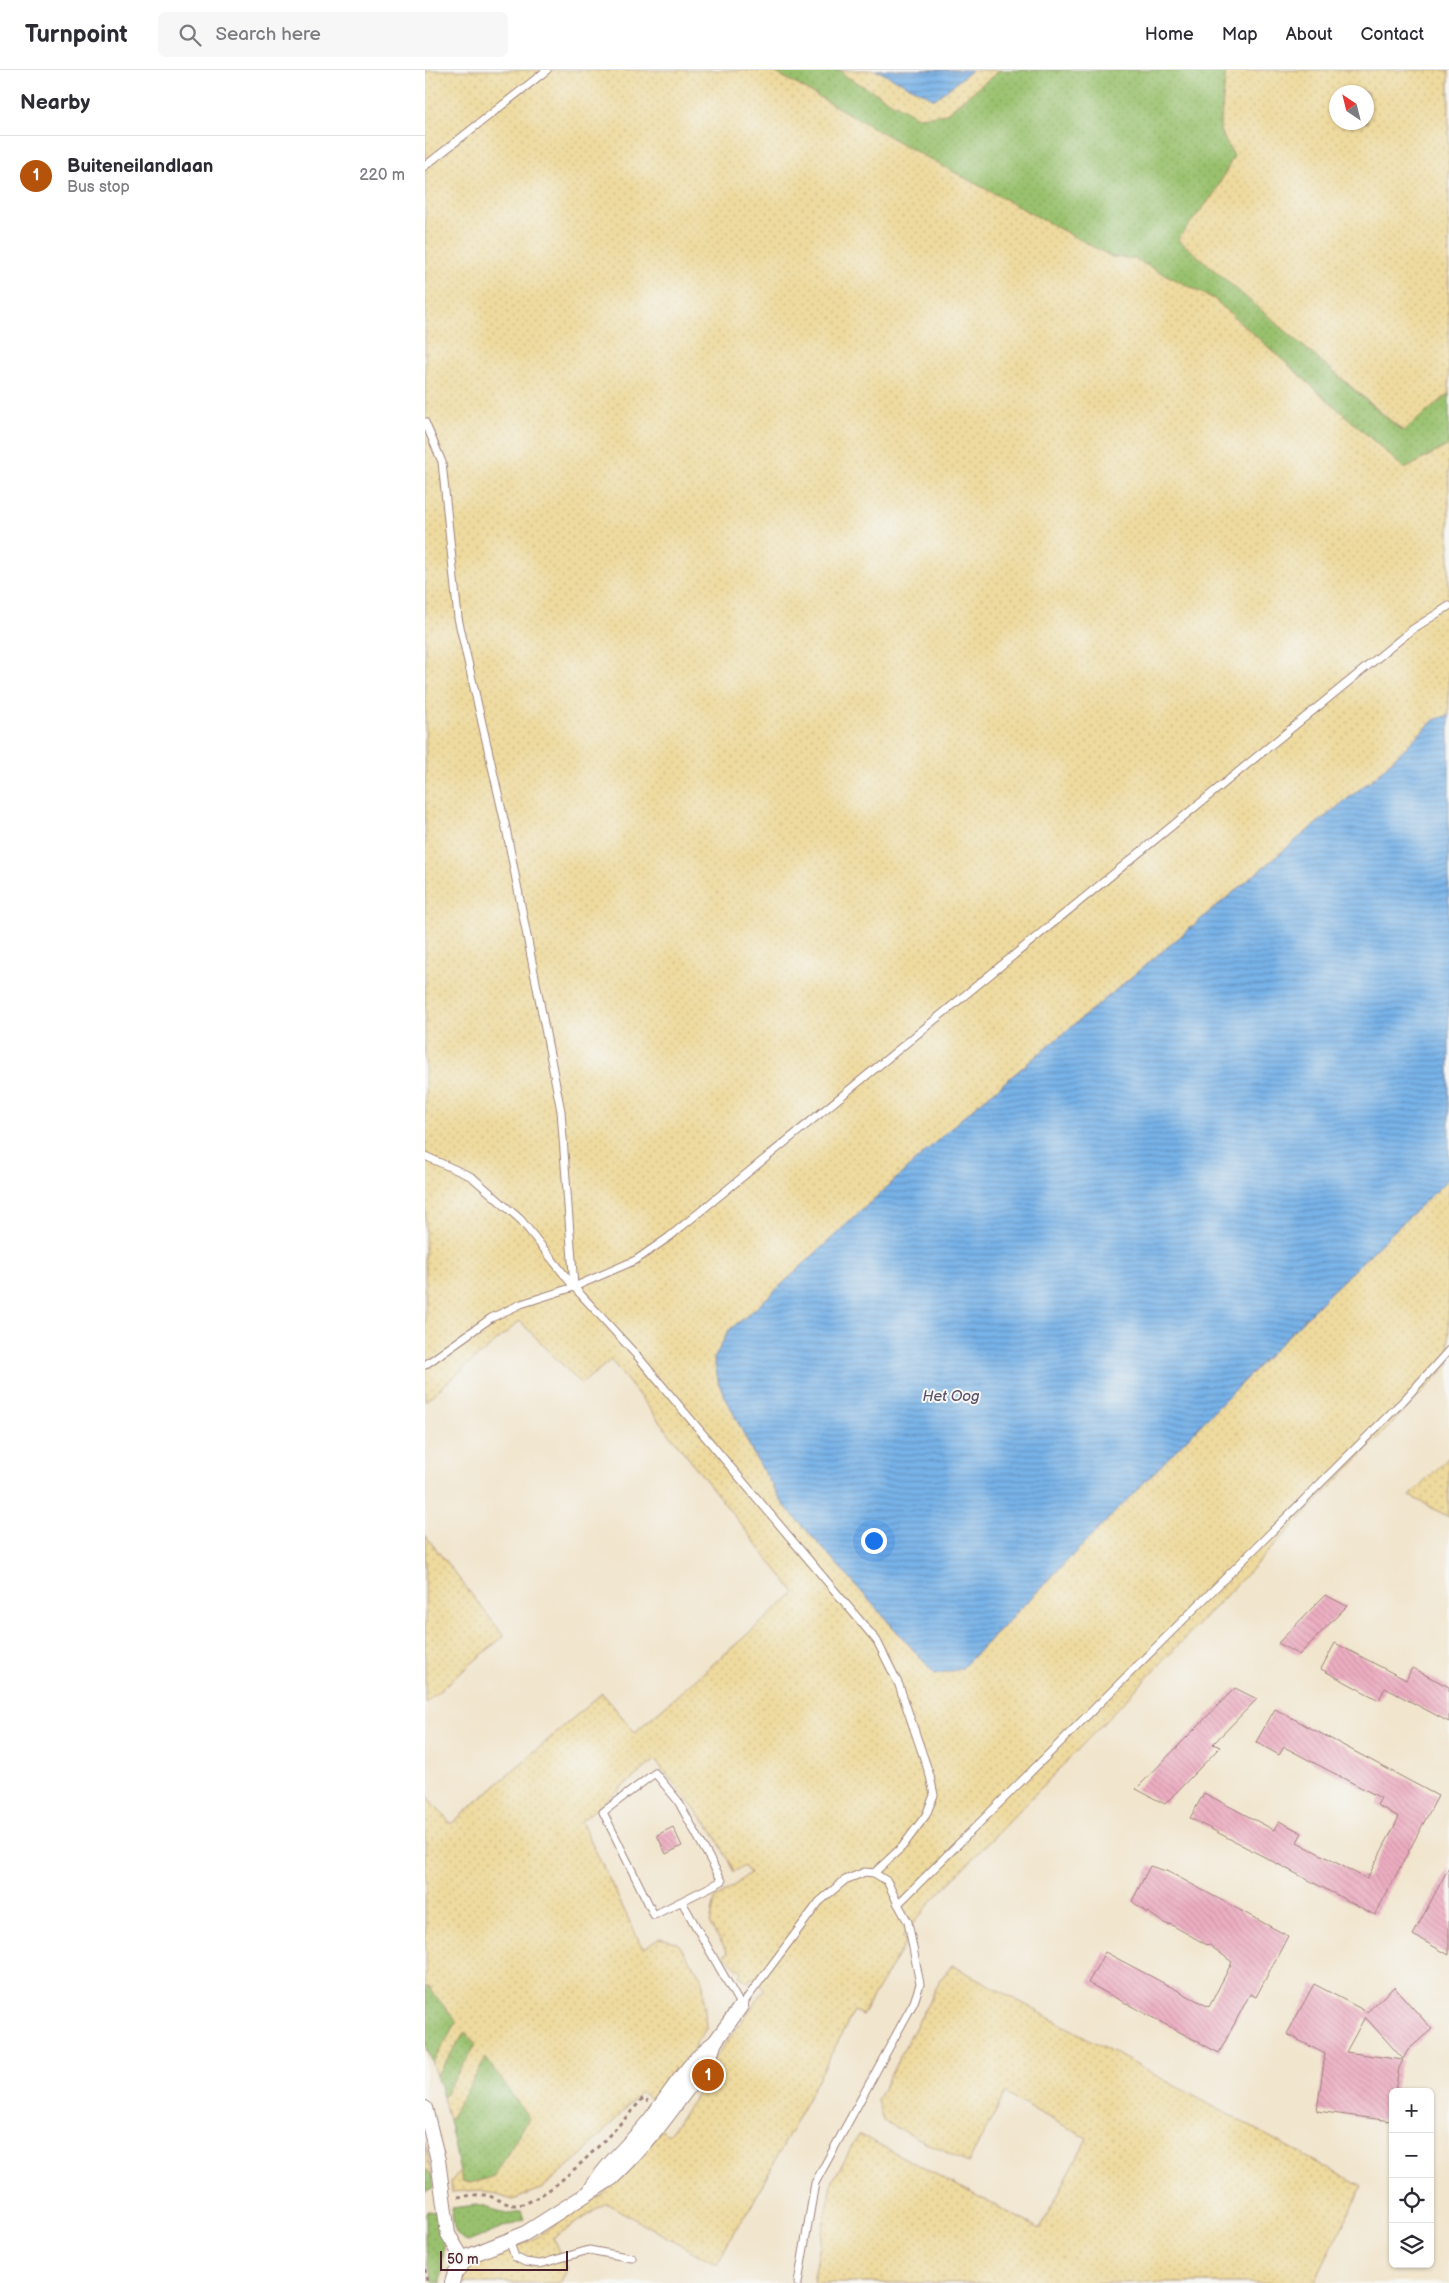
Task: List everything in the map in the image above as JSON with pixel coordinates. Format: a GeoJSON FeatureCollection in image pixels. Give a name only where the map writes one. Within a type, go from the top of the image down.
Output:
{"type":"FeatureCollection","features":[{"type":"Feature","properties":{"kind":"street"},"geometry":{"type":"LineString","coordinates":[[452,2283],[455,2272],[464,2261],[486,2248],[524,2234],[590,2190],[612,2178],[653,2135],[709,2059],[715,2042],[741,2006]]}},
{"type":"Feature","properties":{"kind":"street"},"geometry":{"type":"LineString","coordinates":[[590,2190],[602,2171],[658,2109],[699,2053],[715,2042]]}},
{"type":"Feature","properties":{"kind":"street"},"geometry":{"type":"LineString","coordinates":[[425,2108],[438,2160],[448,2234],[464,2261]]}},
{"type":"Feature","properties":{"kind":"lane"},"geometry":{"type":"LineString","coordinates":[[425,166],[547,70]]}},
{"type":"Feature","properties":{"kind":"lane"},"geometry":{"type":"LineString","coordinates":[[425,422],[442,462],[458,618],[505,828],[561,1111],[574,1287]]}},
{"type":"Feature","properties":{"kind":"lane"},"geometry":{"type":"LineString","coordinates":[[425,1365],[491,1318],[521,1304],[574,1287],[636,1260],[669,1237],[1413,629],[1449,606]]}},
{"type":"Feature","properties":{"kind":"lane"},"geometry":{"type":"LineString","coordinates":[[425,1156],[472,1177],[521,1220],[574,1287],[639,1358],[877,1641],[899,1685],[930,1776],[934,1795],[926,1815],[902,1847],[874,1873]]}},
{"type":"Feature","properties":{"kind":"lane"},"geometry":{"type":"LineString","coordinates":[[898,1904],[1405,1399],[1449,1350]]}},
{"type":"Feature","properties":{"kind":"lane"},"geometry":{"type":"LineString","coordinates":[[655,1773],[678,1801],[722,1881],[682,1902],[654,1915],[603,1812],[655,1773]]}},
{"type":"Feature","properties":{"kind":"lane"},"geometry":{"type":"LineString","coordinates":[[682,1902],[741,2006],[819,1902],[845,1880],[865,1872],[874,1873],[887,1881],[908,1922],[920,1984],[914,2002],[815,2183],[798,2283]]}},
{"type":"Feature","properties":{"kind":"lane"},"geometry":{"type":"LineString","coordinates":[[509,2240],[515,2257],[525,2262],[539,2264],[589,2250],[632,2258]]}},
{"type":"Feature","properties":{"kind":"path"},"geometry":{"type":"LineString","coordinates":[[444,2199],[481,2195],[511,2205],[528,2202],[573,2170],[601,2144],[643,2098],[658,2109]]}},
{"type":"Feature","properties":{"kind":"path"},"geometry":{"type":"LineString","coordinates":[[425,2270],[427,2283]]}},
{"type":"Feature","properties":{"kind":"green space"},"geometry":{"type":"Polygon","coordinates":[[[771,70],[841,70],[844,75],[945,114],[1000,70],[1226,70],[1220,130],[1234,156],[1214,194],[1179,239],[1402,431],[1449,394],[1449,445],[1405,469],[1214,299],[1134,259],[1112,257],[909,148],[771,70]]]}},
{"type":"Feature","properties":{"kind":"green space"},"geometry":{"type":"Polygon","coordinates":[[[428,1986],[457,2022],[432,2064],[425,2045],[425,1990],[428,1986]]]}},
{"type":"Feature","properties":{"kind":"green space"},"geometry":{"type":"Polygon","coordinates":[[[465,2032],[476,2045],[443,2097],[436,2076],[465,2032]]]}},
{"type":"Feature","properties":{"kind":"green space"},"geometry":{"type":"Polygon","coordinates":[[[486,2057],[529,2118],[494,2177],[470,2183],[462,2182],[449,2120],[486,2057]]]}},
{"type":"Feature","properties":{"kind":"green space"},"geometry":{"type":"Polygon","coordinates":[[[425,2169],[432,2175],[434,2187],[425,2192],[425,2169]]]}},
{"type":"Feature","properties":{"kind":"green space"},"geometry":{"type":"Polygon","coordinates":[[[476,2205],[510,2214],[522,2212],[525,2219],[468,2242],[456,2233],[453,2224],[452,2208],[476,2205]]]}},
{"type":"Feature","properties":{"kind":"green space"},"geometry":{"type":"Polygon","coordinates":[[[427,2211],[436,2212],[444,2245],[441,2283],[432,2282],[425,2246],[425,2213],[427,2211]]]}},
{"type":"Feature","properties":{"kind":"sand"},"geometry":{"type":"Polygon","coordinates":[[[425,70],[771,70],[909,148],[1112,257],[1134,259],[1214,299],[1405,469],[1449,445],[1449,715],[1434,720],[1375,777],[1301,836],[963,1117],[756,1308],[728,1331],[714,1360],[719,1384],[755,1457],[784,1505],[935,1674],[961,1669],[1332,1291],[1449,1178],[1449,1364],[932,1901],[903,1936],[906,1942],[862,2015],[854,2011],[747,2214],[734,2231],[717,2265],[606,2203],[553,2238],[567,2270],[560,2283],[458,2283],[470,2263],[476,2259],[518,2246],[535,2238],[602,2194],[622,2175],[661,2130],[668,2135],[717,2068],[711,2063],[765,1989],[751,1978],[748,1982],[740,1976],[742,1972],[724,1955],[728,1952],[710,1925],[715,1899],[750,1874],[743,1865],[734,1872],[714,1833],[655,1760],[581,1821],[643,1949],[659,1938],[677,1942],[703,1980],[706,2029],[694,2045],[698,2048],[657,2103],[641,2092],[582,2155],[541,2189],[513,2200],[481,2190],[451,2192],[450,2183],[460,2171],[462,2182],[470,2183],[494,2177],[529,2118],[486,2058],[449,2120],[443,2097],[476,2045],[465,2032],[436,2076],[432,2064],[457,2022],[428,1986],[425,1990],[425,1793],[451,1824],[602,1693],[635,1732],[795,1593],[611,1360],[581,1384],[520,1321],[425,1401],[425,70]]]}},
{"type":"Feature","properties":{"kind":"sand"},"geometry":{"type":"Polygon","coordinates":[[[841,70],[1000,70],[945,114],[918,117],[844,75],[841,70]]]}},
{"type":"Feature","properties":{"kind":"sand"},"geometry":{"type":"Polygon","coordinates":[[[1226,70],[1449,70],[1449,394],[1403,431],[1178,239],[1214,194],[1234,156],[1220,130],[1226,70]]]}},
{"type":"Feature","properties":{"kind":"sand"},"geometry":{"type":"Polygon","coordinates":[[[1449,1457],[1449,1517],[1410,1496],[1449,1457]]]}},
{"type":"Feature","properties":{"kind":"sand"},"geometry":{"type":"Polygon","coordinates":[[[425,1535],[504,1636],[425,1703],[425,1535]]]}},
{"type":"Feature","properties":{"kind":"sand"},"geometry":{"type":"Polygon","coordinates":[[[952,1965],[1362,2187],[1314,2283],[813,2283],[831,2184],[859,2134],[1040,2229],[1087,2138],[1005,2094],[968,2163],[883,2121],[877,2100],[941,1979],[952,1965]]]}},
{"type":"Feature","properties":{"kind":"sand"},"geometry":{"type":"Polygon","coordinates":[[[425,2142],[432,2175],[425,2169],[425,2142]]]}},
{"type":"Feature","properties":{"kind":"water"},"geometry":{"type":"Polygon","coordinates":[[[876,70],[972,70],[935,99],[876,70]]]}},
{"type":"Feature","properties":{"kind":"water","name":"Het Oog"},"geometry":{"type":"Polygon","coordinates":[[[1449,715],[1449,1178],[1332,1291],[961,1669],[935,1674],[784,1505],[755,1457],[719,1384],[714,1359],[728,1331],[756,1308],[963,1117],[1301,836],[1375,777],[1434,720],[1449,715]]]}},
{"type":"Feature","properties":{"kind":"building"},"geometry":{"type":"Polygon","coordinates":[[[1325,1595],[1347,1606],[1299,1655],[1278,1643],[1325,1595]]]}},
{"type":"Feature","properties":{"kind":"building"},"geometry":{"type":"Polygon","coordinates":[[[1335,1643],[1406,1680],[1412,1668],[1449,1687],[1449,1722],[1385,1688],[1379,1700],[1321,1669],[1335,1643]]]}},
{"type":"Feature","properties":{"kind":"building"},"geometry":{"type":"Polygon","coordinates":[[[1235,1688],[1257,1699],[1213,1744],[1220,1747],[1165,1804],[1136,1789],[1235,1688]]]}},
{"type":"Feature","properties":{"kind":"building"},"geometry":{"type":"Polygon","coordinates":[[[1275,1709],[1438,1796],[1375,1915],[1190,1818],[1204,1793],[1274,1830],[1279,1821],[1302,1833],[1297,1842],[1367,1879],[1399,1817],[1377,1805],[1381,1798],[1284,1747],[1279,1755],[1256,1742],[1275,1709]]]}},
{"type":"Feature","properties":{"kind":"building"},"geometry":{"type":"Polygon","coordinates":[[[673,1827],[682,1846],[666,1854],[657,1835],[673,1827]]]}},
{"type":"Feature","properties":{"kind":"building"},"geometry":{"type":"Polygon","coordinates":[[[1150,1866],[1169,1872],[1288,1936],[1256,1997],[1250,1994],[1219,2053],[1088,1983],[1105,1952],[1209,2007],[1232,1962],[1208,1944],[1170,1924],[1162,1922],[1132,1901],[1150,1866]]]}},
{"type":"Feature","properties":{"kind":"building"},"geometry":{"type":"Polygon","coordinates":[[[1449,1867],[1449,1955],[1413,1935],[1449,1867]]]}},
{"type":"Feature","properties":{"kind":"building"},"geometry":{"type":"Polygon","coordinates":[[[1314,1984],[1367,2012],[1394,1987],[1432,2029],[1408,2050],[1403,2059],[1365,2017],[1346,2052],[1403,2060],[1399,2068],[1396,2088],[1389,2088],[1389,2121],[1317,2111],[1325,2054],[1287,2034],[1314,1984]]]}},
{"type":"Feature","properties":{"kind":"place","name":"Buiteneilandlaan"},"geometry":{"type":"Point","coordinates":[708,2075]}}]}
